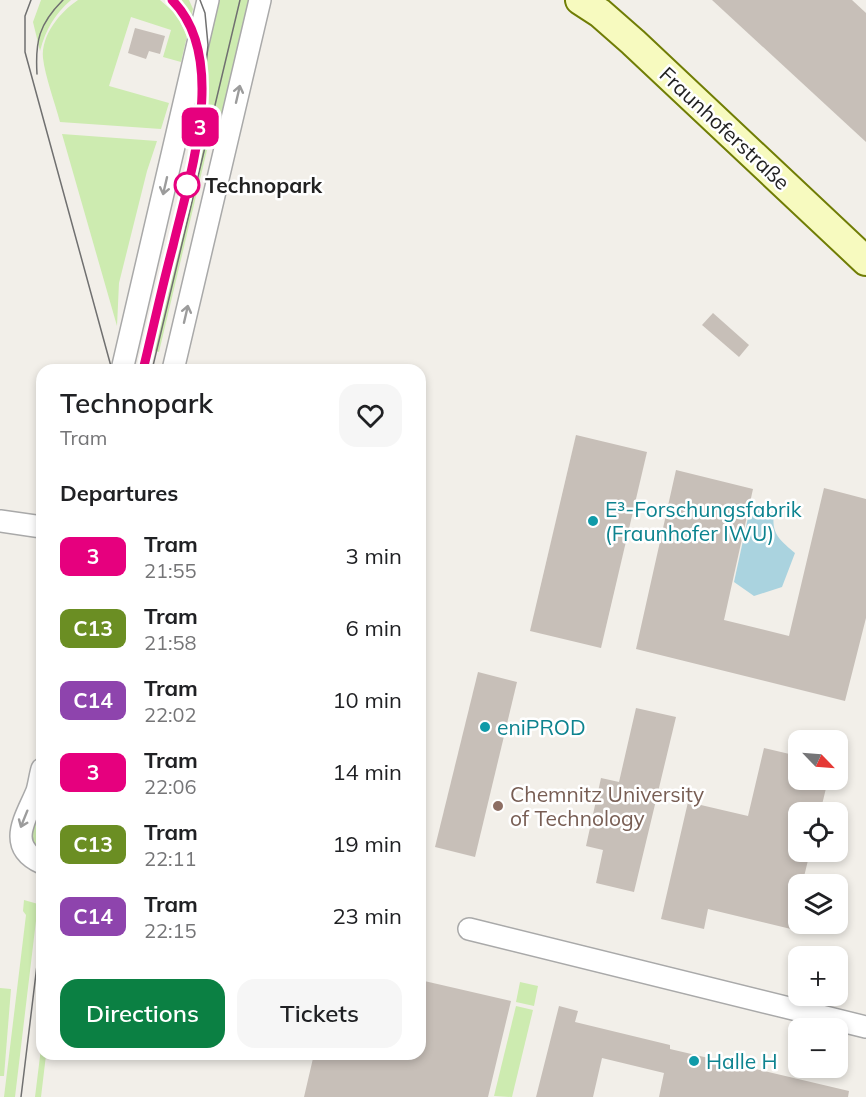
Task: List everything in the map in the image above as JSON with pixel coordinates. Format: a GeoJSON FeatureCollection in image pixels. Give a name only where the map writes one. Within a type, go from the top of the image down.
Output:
{"type":"FeatureCollection","features":[{"type":"Feature","properties":{"kind":"main road","name":"Fraunhoferstraße"},"geometry":{"type":"LineString","coordinates":[[580,0],[600,13],[633,42],[866,261]]}},
{"type":"Feature","properties":{"kind":"street"},"geometry":{"type":"LineString","coordinates":[[123,364],[191,82],[208,0]]}},
{"type":"Feature","properties":{"kind":"street"},"geometry":{"type":"LineString","coordinates":[[173,364],[260,0]]}},
{"type":"Feature","properties":{"kind":"street"},"geometry":{"type":"LineString","coordinates":[[0,520],[36,525]]}},
{"type":"Feature","properties":{"kind":"street"},"geometry":{"type":"LineString","coordinates":[[36,794],[20,835],[23,848],[36,860]]}},
{"type":"Feature","properties":{"kind":"street"},"geometry":{"type":"LineString","coordinates":[[469,929],[866,1027]]}},
{"type":"Feature","properties":{"kind":"green space"},"geometry":{"type":"Polygon","coordinates":[[[41,0],[71,0],[51,23],[40,51],[33,22],[41,0]]]}},
{"type":"Feature","properties":{"kind":"green space"},"geometry":{"type":"Polygon","coordinates":[[[78,0],[160,0],[177,15],[187,36],[181,62],[163,57],[171,30],[131,17],[109,86],[169,103],[161,129],[60,122],[46,73],[43,49],[48,33],[58,18],[78,0]]]}},
{"type":"Feature","properties":{"kind":"green space"},"geometry":{"type":"Polygon","coordinates":[[[165,0],[189,0],[193,9],[188,28],[176,10],[165,0]]]}},
{"type":"Feature","properties":{"kind":"green space"},"geometry":{"type":"Polygon","coordinates":[[[216,0],[254,0],[220,142],[184,134],[216,0]]]}},
{"type":"Feature","properties":{"kind":"green space"},"geometry":{"type":"Polygon","coordinates":[[[62,134],[157,141],[147,171],[119,283],[117,326],[62,134]]]}},
{"type":"Feature","properties":{"kind":"green space"},"geometry":{"type":"Polygon","coordinates":[[[193,147],[207,150],[159,352],[145,349],[193,147]]]}},
{"type":"Feature","properties":{"kind":"green space"},"geometry":{"type":"Polygon","coordinates":[[[36,816],[36,847],[32,834],[36,816]]]}},
{"type":"Feature","properties":{"kind":"green space"},"geometry":{"type":"Polygon","coordinates":[[[24,900],[36,903],[36,921],[15,1097],[4,1097],[26,915],[23,911],[24,900]]]}},
{"type":"Feature","properties":{"kind":"green space"},"geometry":{"type":"Polygon","coordinates":[[[520,982],[538,986],[534,1006],[516,1002],[520,982]]]}},
{"type":"Feature","properties":{"kind":"green space"},"geometry":{"type":"Polygon","coordinates":[[[0,988],[11,989],[4,1076],[0,1076],[0,988]]]}},
{"type":"Feature","properties":{"kind":"green space"},"geometry":{"type":"Polygon","coordinates":[[[516,1006],[533,1010],[512,1097],[494,1096],[516,1006]]]}},
{"type":"Feature","properties":{"kind":"green space"},"geometry":{"type":"Polygon","coordinates":[[[40,1060],[45,1060],[41,1097],[35,1097],[40,1060]]]}},
{"type":"Feature","properties":{"kind":"water"},"geometry":{"type":"Polygon","coordinates":[[[751,504],[774,513],[775,531],[795,553],[782,587],[754,596],[734,582],[751,504]]]}},
{"type":"Feature","properties":{"kind":"building"},"geometry":{"type":"Polygon","coordinates":[[[712,0],[852,0],[866,13],[866,142],[712,0]]]}},
{"type":"Feature","properties":{"kind":"building"},"geometry":{"type":"Polygon","coordinates":[[[135,28],[165,36],[160,54],[149,51],[146,59],[128,53],[135,28]]]}},
{"type":"Feature","properties":{"kind":"building"},"geometry":{"type":"Polygon","coordinates":[[[713,313],[749,345],[739,357],[702,325],[713,313]]]}},
{"type":"Feature","properties":{"kind":"building","name":"E³-Forschungsfabrik (Fraunhofer IWU)"},"geometry":{"type":"Polygon","coordinates":[[[576,435],[647,452],[601,648],[530,631],[576,435]]]}},
{"type":"Feature","properties":{"kind":"building"},"geometry":{"type":"Polygon","coordinates":[[[676,470],[753,489],[724,620],[789,636],[824,488],[866,499],[866,618],[845,701],[636,649],[676,470]]]}},
{"type":"Feature","properties":{"kind":"building","name":"eniPROD"},"geometry":{"type":"Polygon","coordinates":[[[478,672],[517,682],[475,857],[435,847],[478,672]]]}},
{"type":"Feature","properties":{"kind":"building"},"geometry":{"type":"Polygon","coordinates":[[[636,708],[676,717],[634,892],[596,883],[603,850],[586,846],[601,778],[619,782],[636,708]]]}},
{"type":"Feature","properties":{"kind":"building"},"geometry":{"type":"Polygon","coordinates":[[[764,748],[788,754],[788,790],[826,790],[823,802],[788,802],[788,862],[808,862],[805,874],[788,874],[788,928],[708,909],[704,929],[661,919],[688,802],[748,816],[764,748]]]}},
{"type":"Feature","properties":{"kind":"building"},"geometry":{"type":"Polygon","coordinates":[[[426,981],[511,1001],[488,1097],[304,1097],[313,1060],[426,1060],[426,981]]]}},
{"type":"Feature","properties":{"kind":"building"},"geometry":{"type":"Polygon","coordinates":[[[559,1006],[578,1011],[575,1022],[670,1045],[670,1049],[849,1091],[848,1097],[659,1097],[664,1073],[602,1058],[593,1097],[536,1097],[559,1006]]]}},
{"type":"Feature","properties":{"kind":"tram line"},"geometry":{"type":"LineString","coordinates":[[31,0],[25,16],[25,52],[110,364]]}},
{"type":"Feature","properties":{"kind":"tram line"},"geometry":{"type":"LineString","coordinates":[[37,74],[40,34],[49,17],[63,0]]}},
{"type":"Feature","properties":{"kind":"tram line"},"geometry":{"type":"LineString","coordinates":[[172,0],[189,24],[200,71]]}},
{"type":"Feature","properties":{"kind":"tram line","name":"3"},"geometry":{"type":"LineString","coordinates":[[144,364],[201,122],[202,80],[197,51],[190,25],[181,9],[172,0]]}},
{"type":"Feature","properties":{"kind":"tram line"},"geometry":{"type":"LineString","coordinates":[[199,134],[208,45],[205,13],[200,0]]}},
{"type":"Feature","properties":{"kind":"tram line"},"geometry":{"type":"LineString","coordinates":[[153,364],[240,0]]}},
{"type":"Feature","properties":{"kind":"tram line"},"geometry":{"type":"LineString","coordinates":[[21,1097],[36,973]]}},
{"type":"Feature","properties":{"kind":"place","name":"Technopark"},"geometry":{"type":"Point","coordinates":[187,185]}},
{"type":"Feature","properties":{"kind":"place","name":"E³-Forschungsfabrik (Fraunhofer IWU)"},"geometry":{"type":"Point","coordinates":[593,521]}},
{"type":"Feature","properties":{"kind":"place","name":"eniPROD"},"geometry":{"type":"Point","coordinates":[485,727]}},
{"type":"Feature","properties":{"kind":"place","name":"Chemnitz University of Technology"},"geometry":{"type":"Point","coordinates":[498,806]}},
{"type":"Feature","properties":{"kind":"place","name":"Halle H"},"geometry":{"type":"Point","coordinates":[694,1061]}}]}
